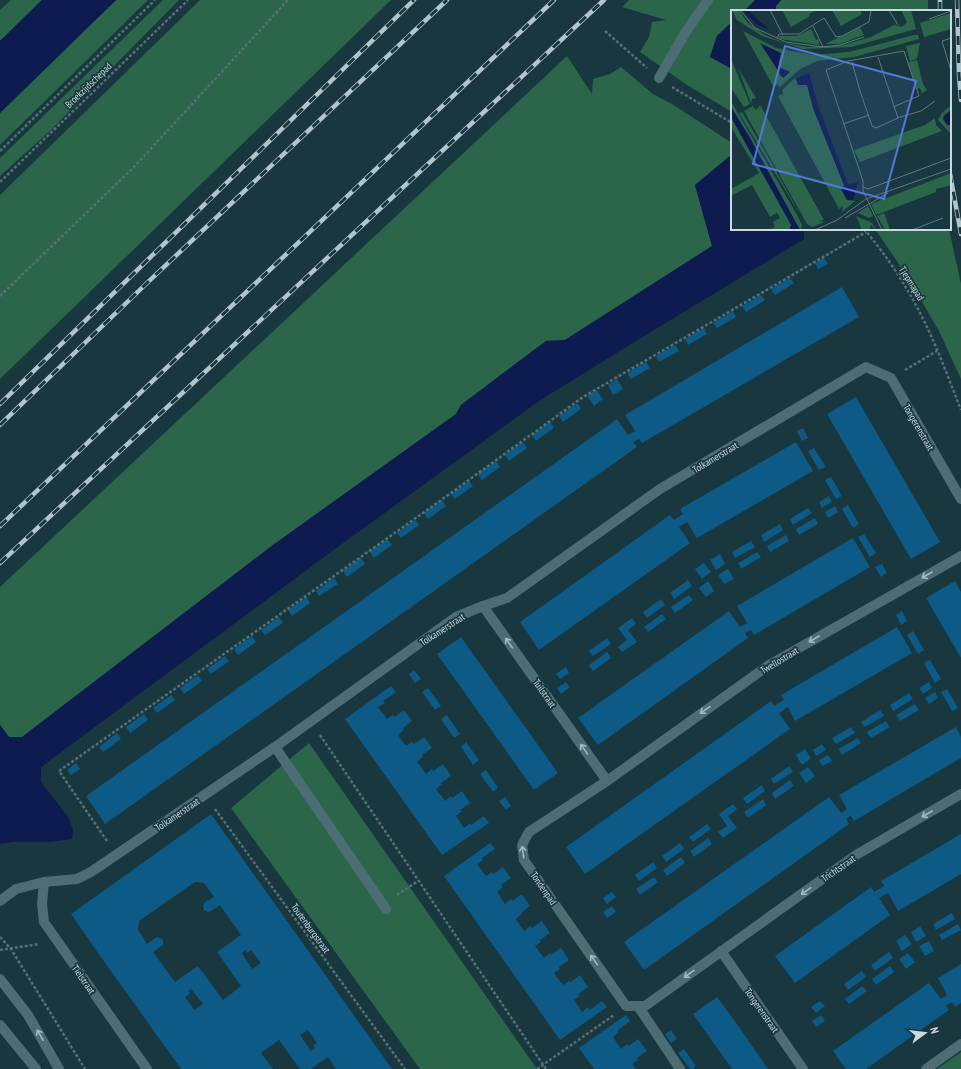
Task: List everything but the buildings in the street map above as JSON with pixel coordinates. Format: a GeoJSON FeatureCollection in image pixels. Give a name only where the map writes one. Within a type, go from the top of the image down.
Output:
{"type":"FeatureCollection","features":[{"type":"Feature","properties":{"kind":"street"},"geometry":{"type":"LineString","coordinates":[[659,78],[685,33],[708,0]]}},
{"type":"Feature","properties":{"kind":"street","name":"Tolkamerstraat"},"geometry":{"type":"LineString","coordinates":[[0,901],[16,889],[44,882],[77,879],[91,872],[205,796],[456,618],[483,606],[507,598],[660,489],[866,367],[891,378]]}},
{"type":"Feature","properties":{"kind":"street","name":"Tongerenstraat"},"geometry":{"type":"LineString","coordinates":[[891,378],[961,499]]}},
{"type":"Feature","properties":{"kind":"street","name":"Twellostraat"},"geometry":{"type":"LineString","coordinates":[[607,781],[768,665],[961,556]]}},
{"type":"Feature","properties":{"kind":"street","name":"Tuilstraat"},"geometry":{"type":"LineString","coordinates":[[483,606],[607,781]]}},
{"type":"Feature","properties":{"kind":"street"},"geometry":{"type":"LineString","coordinates":[[275,747],[385,906]]}},
{"type":"Feature","properties":{"kind":"street","name":"Tondenpad"},"geometry":{"type":"LineString","coordinates":[[607,781],[530,832],[522,845],[524,860],[626,1006]]}},
{"type":"Feature","properties":{"kind":"street","name":"Trichtstraat"},"geometry":{"type":"LineString","coordinates":[[721,951],[856,855],[961,794]]}},
{"type":"Feature","properties":{"kind":"street","name":"Tielstraat"},"geometry":{"type":"LineString","coordinates":[[44,882],[42,904],[44,922],[147,1069]]}},
{"type":"Feature","properties":{"kind":"street"},"geometry":{"type":"LineString","coordinates":[[626,1006],[645,1006],[721,951]]}},
{"type":"Feature","properties":{"kind":"street","name":"Tongerenstraat"},"geometry":{"type":"LineString","coordinates":[[721,951],[803,1069]]}},
{"type":"Feature","properties":{"kind":"street"},"geometry":{"type":"LineString","coordinates":[[0,979],[28,1015],[59,1069]]}},
{"type":"Feature","properties":{"kind":"street"},"geometry":{"type":"LineString","coordinates":[[638,1006],[680,1069]]}},
{"type":"Feature","properties":{"kind":"street"},"geometry":{"type":"LineString","coordinates":[[0,1025],[36,1069]]}},
{"type":"Feature","properties":{"kind":"street"},"geometry":{"type":"LineString","coordinates":[[926,1069],[961,1044]]}},
{"type":"Feature","properties":{"kind":"path"},"geometry":{"type":"LineString","coordinates":[[0,151],[155,0]]}},
{"type":"Feature","properties":{"kind":"path","name":"Broekzijdschepad"},"geometry":{"type":"LineString","coordinates":[[0,182],[188,0]]}},
{"type":"Feature","properties":{"kind":"path"},"geometry":{"type":"LineString","coordinates":[[0,296],[133,168],[288,0]]}},
{"type":"Feature","properties":{"kind":"path"},"geometry":{"type":"LineString","coordinates":[[117,854],[59,771],[444,498],[583,397],[866,232]]}},
{"type":"Feature","properties":{"kind":"path","name":"Tjepmapad"},"geometry":{"type":"LineString","coordinates":[[866,232],[891,265],[912,298],[926,324],[961,410]]}},
{"type":"Feature","properties":{"kind":"path"},"geometry":{"type":"LineString","coordinates":[[891,378],[937,351]]}},
{"type":"Feature","properties":{"kind":"path"},"geometry":{"type":"LineString","coordinates":[[311,722],[546,1069]]}},
{"type":"Feature","properties":{"kind":"path","name":"Toutenburgstraat"},"geometry":{"type":"LineString","coordinates":[[205,796],[405,1069]]}},
{"type":"Feature","properties":{"kind":"path"},"geometry":{"type":"LineString","coordinates":[[385,906],[418,881]]}},
{"type":"Feature","properties":{"kind":"path"},"geometry":{"type":"LineString","coordinates":[[0,937],[11,949],[85,1069]]}},
{"type":"Feature","properties":{"kind":"path"},"geometry":{"type":"LineString","coordinates":[[0,950],[57,941]]}},
{"type":"Feature","properties":{"kind":"path"},"geometry":{"type":"LineString","coordinates":[[537,1069],[626,1006]]}},
{"type":"Feature","properties":{"kind":"green space"},"geometry":{"type":"Polygon","coordinates":[[[11,0],[42,0],[0,41],[0,10],[11,0]]]}},
{"type":"Feature","properties":{"kind":"green space"},"geometry":{"type":"Polygon","coordinates":[[[116,0],[148,0],[0,145],[0,113],[116,0]]]}},
{"type":"Feature","properties":{"kind":"green space"},"geometry":{"type":"Polygon","coordinates":[[[163,0],[179,0],[50,131],[0,176],[0,158],[163,0]]]}},
{"type":"Feature","properties":{"kind":"green space"},"geometry":{"type":"Polygon","coordinates":[[[200,0],[391,0],[0,379],[0,195],[200,0]]]}},
{"type":"Feature","properties":{"kind":"green space"},"geometry":{"type":"Polygon","coordinates":[[[629,0],[755,0],[745,10],[731,10],[731,23],[717,36],[710,56],[731,68],[731,111],[687,85],[640,52],[649,37],[652,22],[666,20],[622,7],[629,0]]]}},
{"type":"Feature","properties":{"kind":"green space"},"geometry":{"type":"Polygon","coordinates":[[[781,0],[928,0],[928,10],[776,10],[776,6],[781,0]]]}},
{"type":"Feature","properties":{"kind":"green space"},"geometry":{"type":"Polygon","coordinates":[[[567,56],[592,94],[593,79],[610,74],[621,67],[653,94],[672,104],[731,142],[731,155],[695,185],[712,246],[565,340],[546,341],[461,405],[456,414],[273,545],[22,737],[9,737],[0,725],[0,587],[567,56]]]}},
{"type":"Feature","properties":{"kind":"green space"},"geometry":{"type":"Polygon","coordinates":[[[876,230],[949,230],[961,284],[961,379],[939,331],[907,276],[876,230]]]}},
{"type":"Feature","properties":{"kind":"green space"},"geometry":{"type":"Polygon","coordinates":[[[309,743],[537,1069],[420,1069],[231,808],[309,743]]]}},
{"type":"Feature","properties":{"kind":"green space"},"geometry":{"type":"Polygon","coordinates":[[[961,1052],[961,1069],[937,1069],[961,1052]]]}},
{"type":"Feature","properties":{"kind":"shaded area"},"geometry":{"type":"Polygon","coordinates":[[[42,0],[116,0],[0,113],[0,41],[42,0]]]}},
{"type":"Feature","properties":{"kind":"shaded area"},"geometry":{"type":"Polygon","coordinates":[[[755,0],[781,0],[776,6],[776,10],[745,10],[755,0]]]}},
{"type":"Feature","properties":{"kind":"shaded area"},"geometry":{"type":"Polygon","coordinates":[[[731,23],[731,68],[710,57],[717,36],[731,23]]]}},
{"type":"Feature","properties":{"kind":"shaded area"},"geometry":{"type":"Polygon","coordinates":[[[730,156],[731,230],[804,230],[804,239],[539,401],[328,554],[41,767],[41,782],[68,817],[73,830],[72,839],[49,842],[13,842],[0,844],[0,725],[9,737],[22,737],[273,545],[456,414],[461,405],[546,341],[565,340],[712,246],[695,185],[730,156]]]}},
{"type":"Feature","properties":{"kind":"railway"},"geometry":{"type":"LineString","coordinates":[[0,404],[414,0]]}},
{"type":"Feature","properties":{"kind":"railway"},"geometry":{"type":"LineString","coordinates":[[0,425],[148,282],[447,0]]}},
{"type":"Feature","properties":{"kind":"railway"},"geometry":{"type":"LineString","coordinates":[[0,526],[554,0]]}},
{"type":"Feature","properties":{"kind":"railway"},"geometry":{"type":"LineString","coordinates":[[0,563],[604,0]]}},
{"type":"Feature","properties":{"kind":"railway"},"geometry":{"type":"LineString","coordinates":[[940,0],[940,10]]}},
{"type":"Feature","properties":{"kind":"railway"},"geometry":{"type":"LineString","coordinates":[[957,0],[961,100]]}},
{"type":"Feature","properties":{"kind":"railway"},"geometry":{"type":"LineString","coordinates":[[951,179],[961,234]]}}]}
